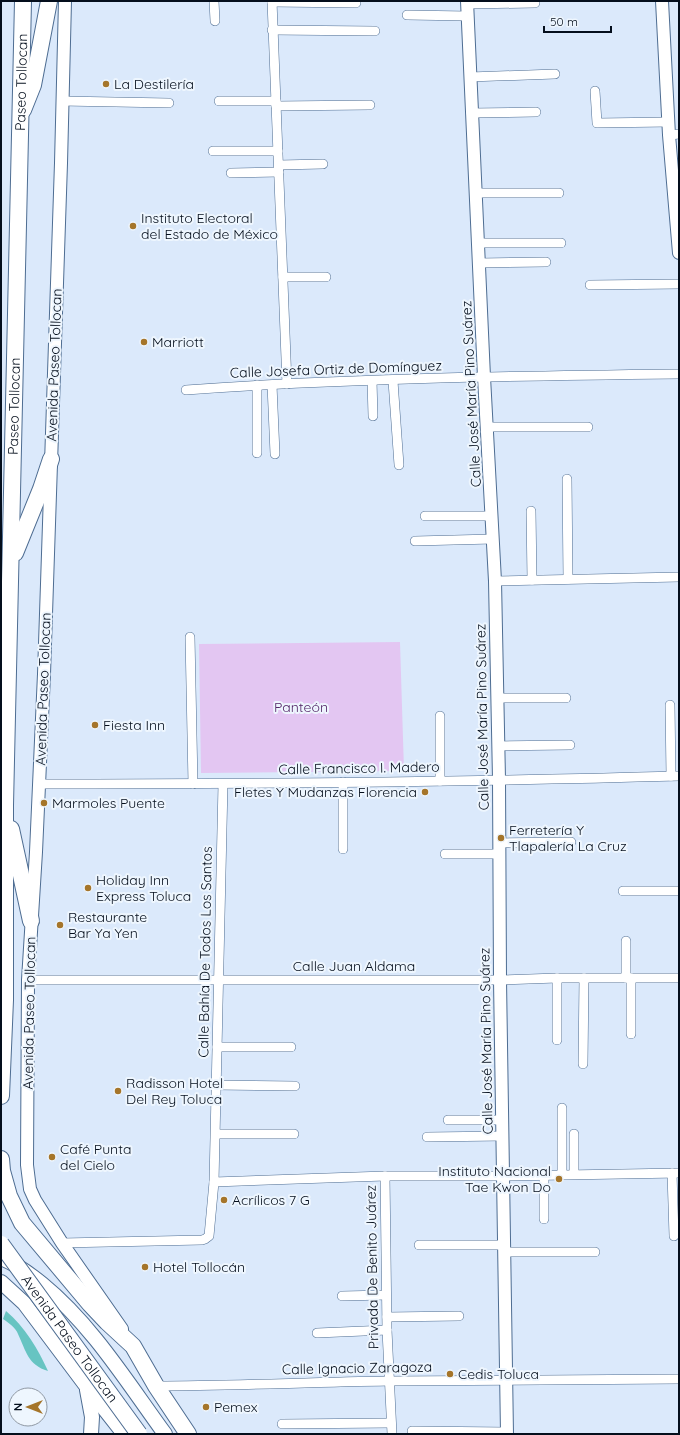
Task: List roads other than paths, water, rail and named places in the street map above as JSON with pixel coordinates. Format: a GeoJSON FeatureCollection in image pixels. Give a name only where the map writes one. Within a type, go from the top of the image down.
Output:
{"type":"FeatureCollection","features":[{"type":"Feature","properties":{"kind":"highway","name":"Paseo Tollocan"},"geometry":{"type":"LineString","coordinates":[[5,955],[5,805],[22,1]]}},
{"type":"Feature","properties":{"kind":"highway"},"geometry":{"type":"LineString","coordinates":[[20,117],[33,85],[49,1]]}},
{"type":"Feature","properties":{"kind":"highway"},"geometry":{"type":"LineString","coordinates":[[11,564],[41,489],[51,459]]}},
{"type":"Feature","properties":{"kind":"highway"},"geometry":{"type":"LineString","coordinates":[[5,805],[31,921]]}},
{"type":"Feature","properties":{"kind":"highway","name":"Avenida Paseo Tollocan"},"geometry":{"type":"LineString","coordinates":[[1,1096],[5,1000],[5,955]]}},
{"type":"Feature","properties":{"kind":"highway","name":"Avenida Paseo Tollocan"},"geometry":{"type":"LineString","coordinates":[[1,1159],[2,1171],[9,1196],[22,1223],[90,1304],[133,1346],[156,1386],[188,1434]]}},
{"type":"Feature","properties":{"kind":"highway","name":"Avenida Paseo Tollocan"},"geometry":{"type":"LineString","coordinates":[[1,1244],[139,1434]]}},
{"type":"Feature","properties":{"kind":"main road","name":"Avenida Paseo Tollocan"},"geometry":{"type":"LineString","coordinates":[[65,1],[40,784],[28,980],[26,1165],[30,1189],[35,1200],[62,1243],[133,1346]]}},
{"type":"Feature","properties":{"kind":"main road"},"geometry":{"type":"LineString","coordinates":[[662,1],[669,122],[674,134],[679,253]]}},
{"type":"Feature","properties":{"kind":"main road","name":"Calle José María Pino Suárez"},"geometry":{"type":"LineString","coordinates":[[467,2],[471,113],[495,581],[498,698],[500,980],[507,1433]]}},
{"type":"Feature","properties":{"kind":"main road","name":"Avenida Paseo Tollocan"},"geometry":{"type":"LineString","coordinates":[[1,974],[5,955]]}},
{"type":"Feature","properties":{"kind":"main road"},"geometry":{"type":"LineString","coordinates":[[1,1258],[9,1261],[34,1278],[56,1295],[78,1317],[94,1336],[165,1434]]}},
{"type":"Feature","properties":{"kind":"main road"},"geometry":{"type":"LineString","coordinates":[[1,1282],[24,1303],[124,1434]]}},
{"type":"Feature","properties":{"kind":"main road"},"geometry":{"type":"LineString","coordinates":[[87,1387],[92,1418],[91,1434]]}},
{"type":"Feature","properties":{"kind":"street"},"geometry":{"type":"LineString","coordinates":[[214,1],[215,21]]}},
{"type":"Feature","properties":{"kind":"street"},"geometry":{"type":"LineString","coordinates":[[287,384],[272,1],[356,3]]}},
{"type":"Feature","properties":{"kind":"street"},"geometry":{"type":"LineString","coordinates":[[467,2],[535,3]]}},
{"type":"Feature","properties":{"kind":"street"},"geometry":{"type":"LineString","coordinates":[[407,16],[467,16]]}},
{"type":"Feature","properties":{"kind":"street"},"geometry":{"type":"LineString","coordinates":[[272,30],[375,31]]}},
{"type":"Feature","properties":{"kind":"street"},"geometry":{"type":"LineString","coordinates":[[470,77],[555,74]]}},
{"type":"Feature","properties":{"kind":"street"},"geometry":{"type":"LineString","coordinates":[[595,91],[597,122],[669,122]]}},
{"type":"Feature","properties":{"kind":"street"},"geometry":{"type":"LineString","coordinates":[[62,100],[169,103]]}},
{"type":"Feature","properties":{"kind":"street"},"geometry":{"type":"LineString","coordinates":[[219,101],[370,106]]}},
{"type":"Feature","properties":{"kind":"street"},"geometry":{"type":"LineString","coordinates":[[471,113],[536,112]]}},
{"type":"Feature","properties":{"kind":"street"},"geometry":{"type":"LineString","coordinates":[[214,151],[278,151]]}},
{"type":"Feature","properties":{"kind":"street"},"geometry":{"type":"LineString","coordinates":[[231,173],[323,164]]}},
{"type":"Feature","properties":{"kind":"street"},"geometry":{"type":"LineString","coordinates":[[476,193],[559,193]]}},
{"type":"Feature","properties":{"kind":"street"},"geometry":{"type":"LineString","coordinates":[[478,243],[561,243]]}},
{"type":"Feature","properties":{"kind":"street"},"geometry":{"type":"LineString","coordinates":[[479,263],[546,262]]}},
{"type":"Feature","properties":{"kind":"street"},"geometry":{"type":"LineString","coordinates":[[283,277],[326,277]]}},
{"type":"Feature","properties":{"kind":"street"},"geometry":{"type":"LineString","coordinates":[[590,285],[679,284]]}},
{"type":"Feature","properties":{"kind":"street","name":"Calle Josefa Ortiz de Domínguez"},"geometry":{"type":"LineString","coordinates":[[186,390],[272,384],[484,377],[679,374]]}},
{"type":"Feature","properties":{"kind":"street"},"geometry":{"type":"LineString","coordinates":[[393,380],[399,465]]}},
{"type":"Feature","properties":{"kind":"street"},"geometry":{"type":"LineString","coordinates":[[372,381],[373,416]]}},
{"type":"Feature","properties":{"kind":"street"},"geometry":{"type":"LineString","coordinates":[[272,384],[275,454]]}},
{"type":"Feature","properties":{"kind":"street"},"geometry":{"type":"LineString","coordinates":[[257,385],[257,453]]}},
{"type":"Feature","properties":{"kind":"street"},"geometry":{"type":"LineString","coordinates":[[487,427],[588,427]]}},
{"type":"Feature","properties":{"kind":"street"},"geometry":{"type":"LineString","coordinates":[[567,479],[568,579]]}},
{"type":"Feature","properties":{"kind":"street"},"geometry":{"type":"LineString","coordinates":[[531,511],[532,580]]}},
{"type":"Feature","properties":{"kind":"street"},"geometry":{"type":"LineString","coordinates":[[425,516],[492,516]]}},
{"type":"Feature","properties":{"kind":"street"},"geometry":{"type":"LineString","coordinates":[[416,541],[493,539]]}},
{"type":"Feature","properties":{"kind":"street"},"geometry":{"type":"LineString","coordinates":[[495,581],[679,576]]}},
{"type":"Feature","properties":{"kind":"street"},"geometry":{"type":"LineString","coordinates":[[190,637],[193,784]]}},
{"type":"Feature","properties":{"kind":"street"},"geometry":{"type":"LineString","coordinates":[[498,698],[566,698]]}},
{"type":"Feature","properties":{"kind":"street"},"geometry":{"type":"LineString","coordinates":[[670,706],[675,776]]}},
{"type":"Feature","properties":{"kind":"street"},"geometry":{"type":"LineString","coordinates":[[440,716],[440,781]]}},
{"type":"Feature","properties":{"kind":"street"},"geometry":{"type":"LineString","coordinates":[[498,746],[570,745]]}},
{"type":"Feature","properties":{"kind":"street","name":"Calle Francisco I. Madero"},"geometry":{"type":"LineString","coordinates":[[40,784],[223,784],[675,776]]}},
{"type":"Feature","properties":{"kind":"street"},"geometry":{"type":"LineString","coordinates":[[343,782],[343,849]]}},
{"type":"Feature","properties":{"kind":"street","name":"Calle Bahía De Todos Los Santos"},"geometry":{"type":"LineString","coordinates":[[62,1243],[205,1239],[209,1236],[214,1182],[216,1134],[223,784]]}},
{"type":"Feature","properties":{"kind":"street"},"geometry":{"type":"LineString","coordinates":[[446,854],[571,842]]}},
{"type":"Feature","properties":{"kind":"street"},"geometry":{"type":"LineString","coordinates":[[623,891],[679,891]]}},
{"type":"Feature","properties":{"kind":"street"},"geometry":{"type":"LineString","coordinates":[[626,941],[631,1034]]}},
{"type":"Feature","properties":{"kind":"street"},"geometry":{"type":"LineString","coordinates":[[557,978],[557,1040]]}},
{"type":"Feature","properties":{"kind":"street","name":"Calle Juan Aldama"},"geometry":{"type":"LineString","coordinates":[[28,980],[500,980],[557,978],[679,978]]}},
{"type":"Feature","properties":{"kind":"street"},"geometry":{"type":"LineString","coordinates":[[584,978],[584,1064]]}},
{"type":"Feature","properties":{"kind":"street"},"geometry":{"type":"LineString","coordinates":[[217,1047],[291,1047]]}},
{"type":"Feature","properties":{"kind":"street"},"geometry":{"type":"LineString","coordinates":[[216,1085],[295,1086]]}},
{"type":"Feature","properties":{"kind":"street"},"geometry":{"type":"LineString","coordinates":[[562,1108],[562,1174]]}},
{"type":"Feature","properties":{"kind":"street"},"geometry":{"type":"LineString","coordinates":[[448,1120],[502,1120]]}},
{"type":"Feature","properties":{"kind":"street"},"geometry":{"type":"LineString","coordinates":[[216,1134],[294,1134]]}},
{"type":"Feature","properties":{"kind":"street"},"geometry":{"type":"LineString","coordinates":[[574,1134],[574,1174]]}},
{"type":"Feature","properties":{"kind":"street"},"geometry":{"type":"LineString","coordinates":[[427,1137],[503,1136]]}},
{"type":"Feature","properties":{"kind":"street"},"geometry":{"type":"LineString","coordinates":[[214,1182],[385,1176],[503,1176],[676,1173],[674,1236]]}},
{"type":"Feature","properties":{"kind":"street"},"geometry":{"type":"LineString","coordinates":[[544,1175],[544,1219]]}},
{"type":"Feature","properties":{"kind":"street","name":"Privada De Benito Juárez"},"geometry":{"type":"LineString","coordinates":[[385,1176],[386,1295],[392,1434]]}},
{"type":"Feature","properties":{"kind":"street"},"geometry":{"type":"LineString","coordinates":[[419,1245],[594,1252]]}},
{"type":"Feature","properties":{"kind":"street"},"geometry":{"type":"LineString","coordinates":[[342,1296],[386,1295]]}},
{"type":"Feature","properties":{"kind":"street"},"geometry":{"type":"LineString","coordinates":[[387,1317],[459,1316]]}},
{"type":"Feature","properties":{"kind":"street"},"geometry":{"type":"LineString","coordinates":[[317,1333],[387,1330]]}},
{"type":"Feature","properties":{"kind":"street","name":"Calle Ignacio Zaragoza"},"geometry":{"type":"LineString","coordinates":[[156,1386],[223,1386],[258,1383],[389,1381],[679,1379]]}},
{"type":"Feature","properties":{"kind":"street"},"geometry":{"type":"LineString","coordinates":[[282,1424],[391,1423]]}},
{"type":"Feature","properties":{"kind":"street"},"geometry":{"type":"LineString","coordinates":[[412,1431],[507,1433]]}},
{"type":"Feature","properties":{"kind":"place","name":"La Destilería"},"geometry":{"type":"Point","coordinates":[106,84]}},
{"type":"Feature","properties":{"kind":"place","name":"Instituto Electoral del Estado de México"},"geometry":{"type":"Point","coordinates":[133,226]}},
{"type":"Feature","properties":{"kind":"place","name":"Marriott"},"geometry":{"type":"Point","coordinates":[144,342]}},
{"type":"Feature","properties":{"kind":"place","name":"Fiesta Inn"},"geometry":{"type":"Point","coordinates":[95,725]}},
{"type":"Feature","properties":{"kind":"place","name":"Fletes Y Mudanzas Florencia"},"geometry":{"type":"Point","coordinates":[425,792]}},
{"type":"Feature","properties":{"kind":"place","name":"Marmoles Puente"},"geometry":{"type":"Point","coordinates":[44,803]}},
{"type":"Feature","properties":{"kind":"place","name":"Ferretería Y Tlapalería La Cruz"},"geometry":{"type":"Point","coordinates":[501,838]}},
{"type":"Feature","properties":{"kind":"place","name":"Holiday Inn Express Toluca"},"geometry":{"type":"Point","coordinates":[88,888]}},
{"type":"Feature","properties":{"kind":"place","name":"Restaurante Bar Ya Yen"},"geometry":{"type":"Point","coordinates":[60,925]}},
{"type":"Feature","properties":{"kind":"place","name":"Radisson Hotel Del Rey Toluca"},"geometry":{"type":"Point","coordinates":[118,1091]}},
{"type":"Feature","properties":{"kind":"place","name":"Café Punta del Cielo"},"geometry":{"type":"Point","coordinates":[52,1157]}},
{"type":"Feature","properties":{"kind":"place","name":"Instituto Nacional Tae Kwon Do"},"geometry":{"type":"Point","coordinates":[559,1179]}},
{"type":"Feature","properties":{"kind":"place","name":"Acrílicos 7 G"},"geometry":{"type":"Point","coordinates":[224,1200]}},
{"type":"Feature","properties":{"kind":"place","name":"Hotel Tollocán"},"geometry":{"type":"Point","coordinates":[145,1267]}},
{"type":"Feature","properties":{"kind":"place","name":"Cedis Toluca"},"geometry":{"type":"Point","coordinates":[450,1374]}},
{"type":"Feature","properties":{"kind":"place","name":"Pemex"},"geometry":{"type":"Point","coordinates":[206,1407]}},
{"type":"Feature","properties":{"kind":"park label","name":"Panteón"},"geometry":{"type":"Point","coordinates":[301,707]}}]}
